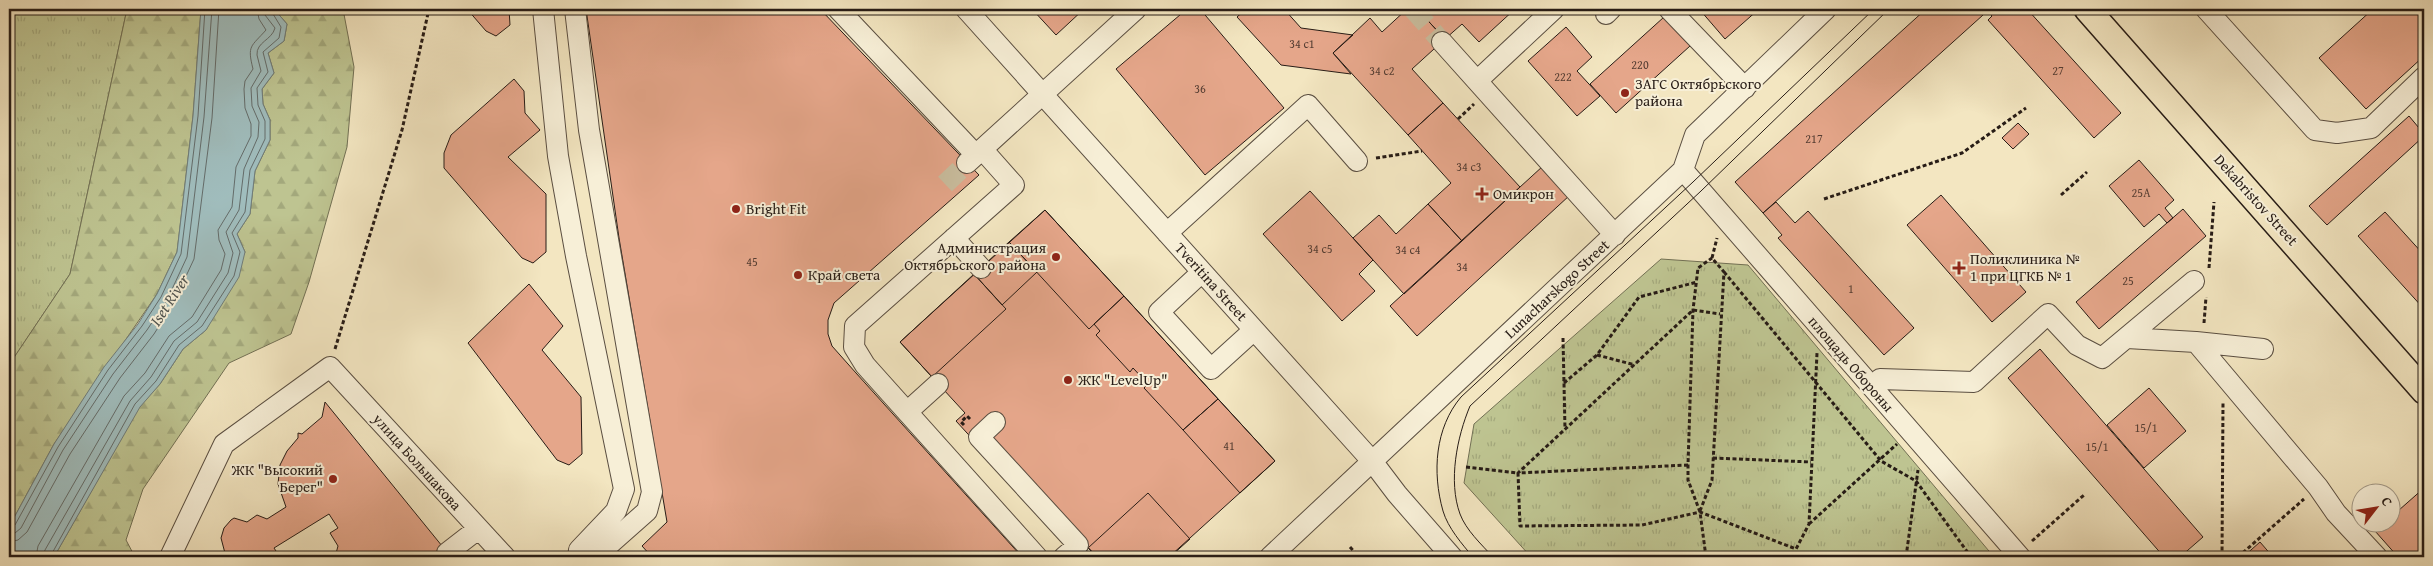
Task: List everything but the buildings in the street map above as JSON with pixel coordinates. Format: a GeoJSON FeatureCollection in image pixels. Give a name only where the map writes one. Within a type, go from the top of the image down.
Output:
{"type":"FeatureCollection","features":[{"type":"Feature","properties":{"kind":"main road","name":"Dekabristov Street"},"geometry":{"type":"LineString","coordinates":[[2087,9],[2424,391]]}},
{"type":"Feature","properties":{"kind":"street"},"geometry":{"type":"LineString","coordinates":[[543,9],[558,156],[576,256],[624,489],[616,510],[579,550],[578,557]]}},
{"type":"Feature","properties":{"kind":"street"},"geometry":{"type":"LineString","coordinates":[[575,9],[589,130],[652,492],[647,511],[595,557]]}},
{"type":"Feature","properties":{"kind":"street"},"geometry":{"type":"LineString","coordinates":[[838,9],[975,156],[1014,185],[855,326],[854,347],[865,365],[1037,557]]}},
{"type":"Feature","properties":{"kind":"street","name":"Tveritina Street"},"geometry":{"type":"LineString","coordinates":[[966,9],[1372,461],[1397,494],[1452,557]]}},
{"type":"Feature","properties":{"kind":"street"},"geometry":{"type":"LineString","coordinates":[[1477,81],[1554,9]]}},
{"type":"Feature","properties":{"kind":"street","name":"Lunacharskogo Street"},"geometry":{"type":"LineString","coordinates":[[1270,557],[1683,170],[1695,135],[1826,9]]}},
{"type":"Feature","properties":{"kind":"street"},"geometry":{"type":"LineString","coordinates":[[2206,9],[2315,130],[2337,133],[2371,128],[2424,78]]}},
{"type":"Feature","properties":{"kind":"street"},"geometry":{"type":"LineString","coordinates":[[1679,12],[1745,88]]}},
{"type":"Feature","properties":{"kind":"street"},"geometry":{"type":"LineString","coordinates":[[975,156],[1043,94],[1123,13]]}},
{"type":"Feature","properties":{"kind":"street"},"geometry":{"type":"LineString","coordinates":[[1442,42],[1615,235]]}},
{"type":"Feature","properties":{"kind":"street"},"geometry":{"type":"LineString","coordinates":[[1167,233],[1308,105],[1357,161]]}},
{"type":"Feature","properties":{"kind":"street","name":"площадь Обороны"},"geometry":{"type":"LineString","coordinates":[[1683,170],[1922,447],[2023,552]]}},
{"type":"Feature","properties":{"kind":"street"},"geometry":{"type":"LineString","coordinates":[[954,238],[981,268]]}},
{"type":"Feature","properties":{"kind":"street"},"geometry":{"type":"LineString","coordinates":[[1202,272],[1158,312],[1211,369],[1254,330]]}},
{"type":"Feature","properties":{"kind":"street"},"geometry":{"type":"LineString","coordinates":[[1880,379],[1974,382],[2048,314],[2076,345],[2102,358],[2194,281]]}},
{"type":"Feature","properties":{"kind":"street"},"geometry":{"type":"LineString","coordinates":[[2126,338],[2196,342],[2263,349]]}},
{"type":"Feature","properties":{"kind":"street"},"geometry":{"type":"LineString","coordinates":[[2196,342],[2318,488],[2336,513],[2377,557]]}},
{"type":"Feature","properties":{"kind":"street","name":"улица Большакова"},"geometry":{"type":"LineString","coordinates":[[330,367],[501,556]]}},
{"type":"Feature","properties":{"kind":"street"},"geometry":{"type":"LineString","coordinates":[[171,554],[224,444],[330,367]]}},
{"type":"Feature","properties":{"kind":"street"},"geometry":{"type":"LineString","coordinates":[[907,412],[938,384]]}},
{"type":"Feature","properties":{"kind":"street"},"geometry":{"type":"LineString","coordinates":[[995,422],[979,437],[1078,545],[1064,557]]}},
{"type":"Feature","properties":{"kind":"street"},"geometry":{"type":"LineString","coordinates":[[448,553],[478,529]]}},
{"type":"Feature","properties":{"kind":"path"},"geometry":{"type":"LineString","coordinates":[[330,367],[402,130],[429,9]]}},
{"type":"Feature","properties":{"kind":"path"},"geometry":{"type":"LineString","coordinates":[[1824,199],[1962,153],[2026,108]]}},
{"type":"Feature","properties":{"kind":"path"},"geometry":{"type":"LineString","coordinates":[[1357,161],[1422,151]]}},
{"type":"Feature","properties":{"kind":"path"},"geometry":{"type":"LineString","coordinates":[[2061,195],[2087,172]]}},
{"type":"Feature","properties":{"kind":"path"},"geometry":{"type":"LineString","coordinates":[[1706,557],[1700,512],[1688,480],[1693,310],[1698,268],[1712,258],[1718,232]]}},
{"type":"Feature","properties":{"kind":"path"},"geometry":{"type":"LineString","coordinates":[[1712,258],[1881,461],[1916,481],[1971,557]]}},
{"type":"Feature","properties":{"kind":"path"},"geometry":{"type":"LineString","coordinates":[[1700,512],[1712,480],[1720,314],[1724,272]]}},
{"type":"Feature","properties":{"kind":"path"},"geometry":{"type":"LineString","coordinates":[[1564,383],[1597,355],[1639,298],[1697,282]]}},
{"type":"Feature","properties":{"kind":"path"},"geometry":{"type":"LineString","coordinates":[[1693,310],[1720,314]]}},
{"type":"Feature","properties":{"kind":"path"},"geometry":{"type":"LineString","coordinates":[[1693,310],[1518,473],[1520,526],[1642,524],[1700,512],[1796,550],[1809,524],[1881,461],[1909,432]]}},
{"type":"Feature","properties":{"kind":"path"},"geometry":{"type":"LineString","coordinates":[[1809,524],[1819,327]]}},
{"type":"Feature","properties":{"kind":"path"},"geometry":{"type":"LineString","coordinates":[[1563,338],[1565,430]]}},
{"type":"Feature","properties":{"kind":"path"},"geometry":{"type":"LineString","coordinates":[[1597,355],[1635,365]]}},
{"type":"Feature","properties":{"kind":"path"},"geometry":{"type":"LineString","coordinates":[[1906,557],[1922,447]]}},
{"type":"Feature","properties":{"kind":"path"},"geometry":{"type":"LineString","coordinates":[[1713,458],[1811,462]]}},
{"type":"Feature","properties":{"kind":"path"},"geometry":{"type":"LineString","coordinates":[[1466,467],[1518,473],[1688,465]]}},
{"type":"Feature","properties":{"kind":"path"},"geometry":{"type":"LineString","coordinates":[[2238,557],[2318,488]]}},
{"type":"Feature","properties":{"kind":"path"},"geometry":{"type":"LineString","coordinates":[[2023,552],[2084,495]]}},
{"type":"Feature","properties":{"kind":"path"},"geometry":{"type":"LineString","coordinates":[[1350,548],[1359,557]]}},
{"type":"Feature","properties":{"kind":"green space"},"geometry":{"type":"Polygon","coordinates":[[[9,9],[127,9],[70,274],[9,365],[9,9]]]}},
{"type":"Feature","properties":{"kind":"green space"},"geometry":{"type":"Polygon","coordinates":[[[127,9],[201,9],[193,116],[177,252],[157,294],[54,444],[9,527],[9,365],[70,274],[127,9]]]}},
{"type":"Feature","properties":{"kind":"green space"},"geometry":{"type":"Polygon","coordinates":[[[274,9],[343,9],[354,67],[347,147],[309,282],[291,334],[229,363],[143,489],[126,540],[135,557],[54,557],[139,407],[160,384],[183,349],[206,330],[245,252],[237,234],[250,214],[255,171],[270,140],[270,120],[263,104],[262,89],[274,73],[268,53],[284,41],[287,24],[274,9]]]}},
{"type":"Feature","properties":{"kind":"green space"},"geometry":{"type":"Polygon","coordinates":[[[1661,259],[1748,265],[1994,557],[1531,557],[1464,483],[1474,424],[1661,259]]]}},
{"type":"Feature","properties":{"kind":"water","name":"Iset River"},"geometry":{"type":"Polygon","coordinates":[[[201,9],[274,9],[287,24],[284,41],[268,53],[274,73],[262,89],[263,104],[270,120],[270,140],[255,171],[250,214],[237,234],[245,252],[239,277],[206,330],[183,349],[160,384],[140,407],[54,557],[9,557],[9,527],[54,444],[104,367],[138,324],[157,294],[177,252],[193,116],[201,9]]]}},
{"type":"Feature","properties":{"kind":"tunnel"},"geometry":{"type":"LineString","coordinates":[[1413,9],[1442,42]]}},
{"type":"Feature","properties":{"kind":"tunnel"},"geometry":{"type":"LineString","coordinates":[[945,184],[967,163]]}},
{"type":"Feature","properties":{"kind":"tram line"},"geometry":{"type":"LineString","coordinates":[[1473,557],[1448,524],[1440,496],[1437,466],[1438,451],[1441,436],[1452,409],[1461,397],[1693,182],[1874,9]]}},
{"type":"Feature","properties":{"kind":"tram line"},"geometry":{"type":"LineString","coordinates":[[1493,557],[1466,526],[1456,501],[1454,474],[1458,445],[1470,406],[1701,191],[1889,9]]}},
{"type":"Feature","properties":{"kind":"place","name":"ЗАГС Октябрьского района"},"geometry":{"type":"Point","coordinates":[1625,93]}},
{"type":"Feature","properties":{"kind":"place","name":"Омикрон"},"geometry":{"type":"Point","coordinates":[1482,194]}},
{"type":"Feature","properties":{"kind":"place","name":"Bright Fit"},"geometry":{"type":"Point","coordinates":[736,209]}},
{"type":"Feature","properties":{"kind":"place","name":"Администрация Октябрьского района"},"geometry":{"type":"Point","coordinates":[1056,257]}},
{"type":"Feature","properties":{"kind":"place","name":"Поликлиника № 1 при ЦГКБ № 1"},"geometry":{"type":"Point","coordinates":[1959,268]}},
{"type":"Feature","properties":{"kind":"place","name":"Край света"},"geometry":{"type":"Point","coordinates":[798,275]}},
{"type":"Feature","properties":{"kind":"place","name":"ЖК \"LevelUp\""},"geometry":{"type":"Point","coordinates":[1068,380]}},
{"type":"Feature","properties":{"kind":"place","name":"ЖК \"Высокий Берег\""},"geometry":{"type":"Point","coordinates":[333,479]}}]}
